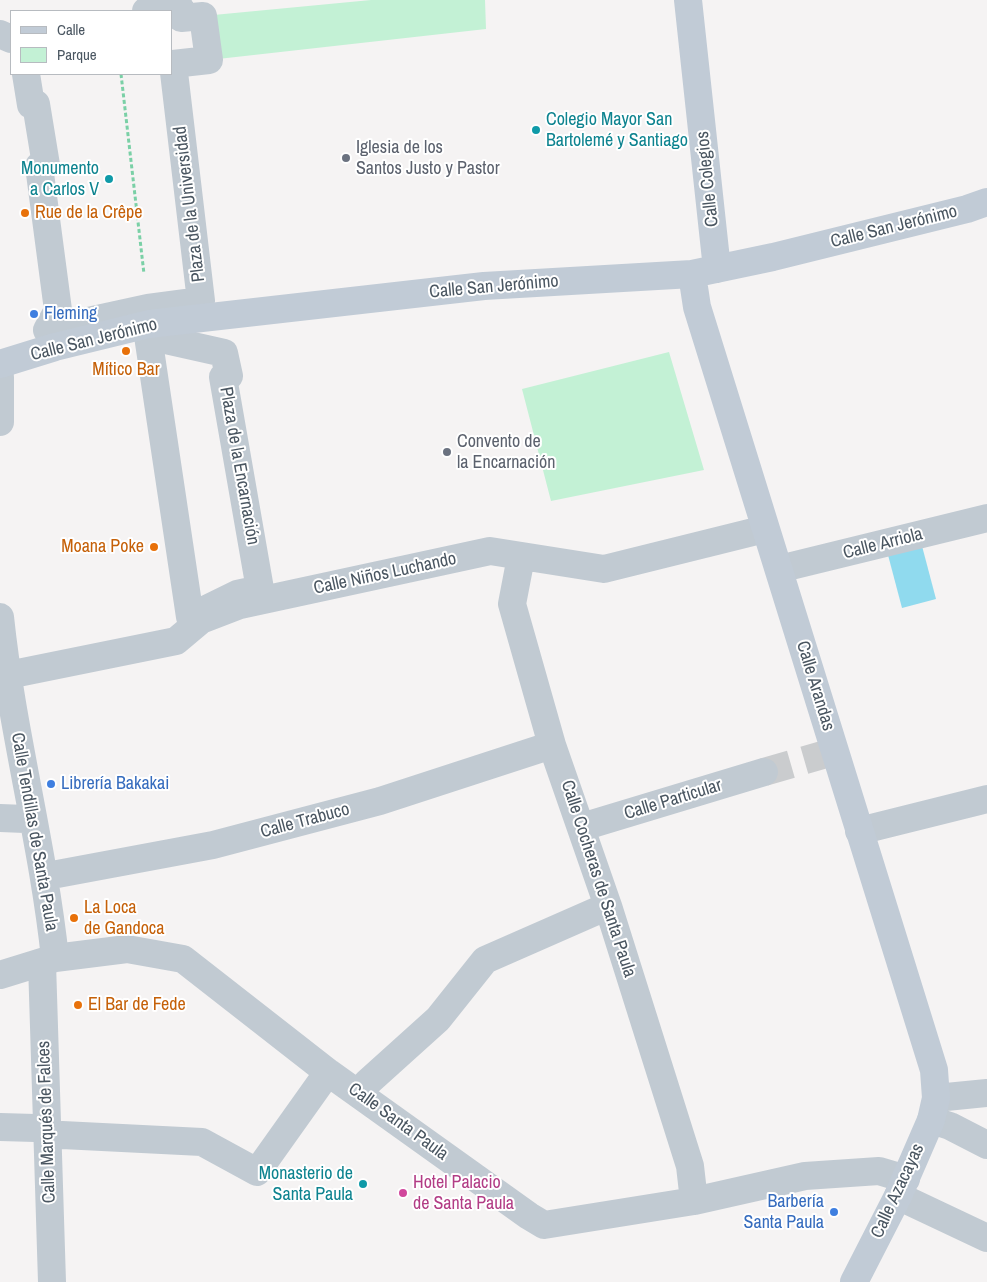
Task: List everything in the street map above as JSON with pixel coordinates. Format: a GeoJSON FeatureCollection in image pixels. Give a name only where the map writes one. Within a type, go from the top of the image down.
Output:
{"type":"FeatureCollection","features":[{"type":"Feature","properties":{"kind":"street","name":"Calle Colegios"},"geometry":{"type":"LineString","coordinates":[[688,0],[704,271]]}},
{"type":"Feature","properties":{"kind":"street","name":"Plaza de la Universidad"},"geometry":{"type":"LineString","coordinates":[[26,75],[31,105],[36,104],[46,165],[39,166],[58,310],[47,330],[148,308],[201,302],[173,64],[209,60],[203,16],[181,18],[180,8],[157,10]]}},
{"type":"Feature","properties":{"kind":"street","name":"Calle San Jerónimo"},"geometry":{"type":"LineString","coordinates":[[0,364],[55,347],[149,324],[484,286],[704,271],[783,254],[987,202]]}},
{"type":"Feature","properties":{"kind":"street","name":"Calle Arandas"},"geometry":{"type":"LineString","coordinates":[[704,271],[697,307],[934,1070],[933,1109]]}},
{"type":"Feature","properties":{"kind":"street","name":"Plaza de la Encarnación"},"geometry":{"type":"LineString","coordinates":[[148,336],[224,353],[229,376],[223,377],[260,589],[237,594],[200,616],[190,617],[148,336]]}},
{"type":"Feature","properties":{"kind":"street"},"geometry":{"type":"LineString","coordinates":[[0,377],[0,422]]}},
{"type":"Feature","properties":{"kind":"street","name":"Calle Arriola"},"geometry":{"type":"LineString","coordinates":[[779,569],[987,518]]}},
{"type":"Feature","properties":{"kind":"street","name":"Calle Niños Luchando"},"geometry":{"type":"LineString","coordinates":[[13,674],[176,641],[200,616],[490,551],[604,569],[765,529]]}},
{"type":"Feature","properties":{"kind":"street","name":"Calle Cocheras de Santa Paula"},"geometry":{"type":"LineString","coordinates":[[522,557],[512,604],[552,745],[608,906],[690,1166],[694,1201]]}},
{"type":"Feature","properties":{"kind":"street","name":"Calle Tendillas de Santa Paula"},"geometry":{"type":"LineString","coordinates":[[0,617],[6,675],[45,879],[49,961]]}},
{"type":"Feature","properties":{"kind":"street","name":"Calle Trabuco"},"geometry":{"type":"LineString","coordinates":[[52,875],[214,845],[380,801],[552,745]]}},
{"type":"Feature","properties":{"kind":"street","name":"Calle Particular"},"geometry":{"type":"LineString","coordinates":[[582,827],[764,772]]}},
{"type":"Feature","properties":{"kind":"street"},"geometry":{"type":"LineString","coordinates":[[859,831],[987,799]]}},
{"type":"Feature","properties":{"kind":"street"},"geometry":{"type":"LineString","coordinates":[[367,1083],[438,1019],[485,960],[608,906]]}},
{"type":"Feature","properties":{"kind":"street","name":"Calle Santa Paula"},"geometry":{"type":"LineString","coordinates":[[0,975],[49,961],[127,949],[183,959],[329,1073],[544,1225],[694,1201],[805,1176],[879,1170],[902,1187],[987,1238]]}},
{"type":"Feature","properties":{"kind":"street","name":"Calle Marqués de Falces"},"geometry":{"type":"LineString","coordinates":[[49,961],[52,1282]]}},
{"type":"Feature","properties":{"kind":"street"},"geometry":{"type":"LineString","coordinates":[[62,1135],[202,1142],[257,1172],[321,1082]]}},
{"type":"Feature","properties":{"kind":"street"},"geometry":{"type":"LineString","coordinates":[[987,1093],[933,1109],[950,1126],[987,1145]]}},
{"type":"Feature","properties":{"kind":"street","name":"Calle Azacayas"},"geometry":{"type":"LineString","coordinates":[[854,1282],[902,1187],[933,1109]]}},
{"type":"Feature","properties":{"kind":"street"},"geometry":{"type":"LineString","coordinates":[[0,1126],[34,1128]]}},
{"type":"Feature","properties":{"kind":"path"},"geometry":{"type":"LineString","coordinates":[[121,75],[148,308]]}},
{"type":"Feature","properties":{"kind":"green space"},"geometry":{"type":"Polygon","coordinates":[[[371,0],[485,0],[486,29],[209,60],[203,16],[371,0]]]}},
{"type":"Feature","properties":{"kind":"green space"},"geometry":{"type":"Polygon","coordinates":[[[669,352],[704,470],[551,501],[522,389],[669,352]]]}},
{"type":"Feature","properties":{"kind":"water"},"geometry":{"type":"Polygon","coordinates":[[[922,546],[936,599],[902,608],[888,555],[922,546]]]}},
{"type":"Feature","properties":{"kind":"tunnel"},"geometry":{"type":"LineString","coordinates":[[764,772],[826,754]]}},
{"type":"Feature","properties":{"kind":"place","name":"Colegio Mayor San Bartolemé y Santiago"},"geometry":{"type":"Point","coordinates":[536,130]}},
{"type":"Feature","properties":{"kind":"place","name":"Iglesia de los Santos Justo y Pastor"},"geometry":{"type":"Point","coordinates":[346,158]}},
{"type":"Feature","properties":{"kind":"place","name":"Monumento a Carlos V"},"geometry":{"type":"Point","coordinates":[109,179]}},
{"type":"Feature","properties":{"kind":"place","name":"Rue de la Crêpe"},"geometry":{"type":"Point","coordinates":[25,213]}},
{"type":"Feature","properties":{"kind":"place","name":"Fleming"},"geometry":{"type":"Point","coordinates":[34,314]}},
{"type":"Feature","properties":{"kind":"place","name":"Mítico Bar"},"geometry":{"type":"Point","coordinates":[126,351]}},
{"type":"Feature","properties":{"kind":"place","name":"Convento de la Encarnación"},"geometry":{"type":"Point","coordinates":[447,452]}},
{"type":"Feature","properties":{"kind":"place","name":"Moana Poke"},"geometry":{"type":"Point","coordinates":[154,547]}},
{"type":"Feature","properties":{"kind":"place","name":"Librería Bakakai"},"geometry":{"type":"Point","coordinates":[51,784]}},
{"type":"Feature","properties":{"kind":"place","name":"La Loca de Gandoca"},"geometry":{"type":"Point","coordinates":[74,918]}},
{"type":"Feature","properties":{"kind":"place","name":"El Bar de Fede"},"geometry":{"type":"Point","coordinates":[78,1005]}},
{"type":"Feature","properties":{"kind":"place","name":"Monasterio de Santa Paula"},"geometry":{"type":"Point","coordinates":[363,1184]}},
{"type":"Feature","properties":{"kind":"place","name":"Hotel Palacio de Santa Paula"},"geometry":{"type":"Point","coordinates":[403,1193]}},
{"type":"Feature","properties":{"kind":"place","name":"Barbería Santa Paula"},"geometry":{"type":"Point","coordinates":[834,1212]}}]}
